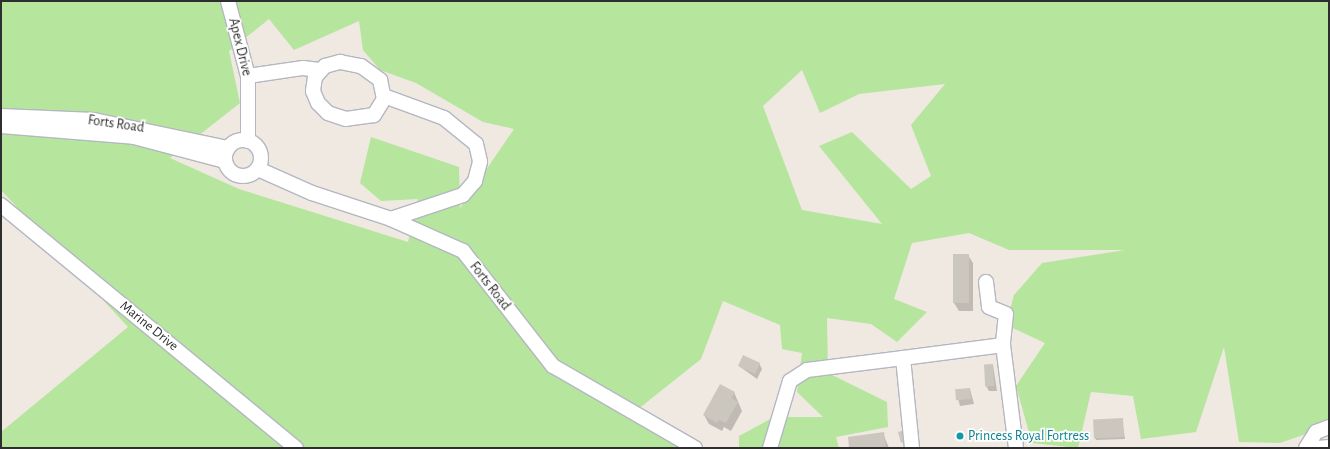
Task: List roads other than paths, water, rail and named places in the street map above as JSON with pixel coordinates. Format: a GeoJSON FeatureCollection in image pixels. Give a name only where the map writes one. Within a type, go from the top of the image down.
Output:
{"type":"FeatureCollection","features":[{"type":"Feature","properties":{"kind":"street","name":"Apex Drive"},"geometry":{"type":"LineString","coordinates":[[228,1],[248,76],[248,141]]}},
{"type":"Feature","properties":{"kind":"street"},"geometry":{"type":"LineString","coordinates":[[248,76],[296,69],[319,70],[332,63],[361,66],[380,80],[384,96],[378,110],[369,118],[337,117],[322,108],[314,98],[313,84],[319,70]]}},
{"type":"Feature","properties":{"kind":"street"},"geometry":{"type":"LineString","coordinates":[[384,96],[444,118],[476,144],[480,162],[475,182],[463,195],[391,219]]}},
{"type":"Feature","properties":{"kind":"street","name":"Forts Road"},"geometry":{"type":"LineString","coordinates":[[1,116],[101,121],[227,154]]}},
{"type":"Feature","properties":{"kind":"street","name":"Forts Road"},"geometry":{"type":"LineString","coordinates":[[1,126],[134,137],[227,154]]}},
{"type":"Feature","properties":{"kind":"street"},"geometry":{"type":"LineString","coordinates":[[248,141],[260,152],[258,168],[239,176],[227,154],[234,143],[248,141]]}},
{"type":"Feature","properties":{"kind":"street","name":"Forts Road"},"geometry":{"type":"LineString","coordinates":[[258,168],[312,193],[391,219],[463,251],[553,366],[695,448]]}},
{"type":"Feature","properties":{"kind":"street","name":"Marine Drive"},"geometry":{"type":"LineString","coordinates":[[1,204],[296,448]]}},
{"type":"Feature","properties":{"kind":"street"},"geometry":{"type":"LineString","coordinates":[[986,282],[989,307],[1006,314],[1003,346],[1016,448]]}},
{"type":"Feature","properties":{"kind":"street"},"geometry":{"type":"LineString","coordinates":[[770,448],[788,386],[807,370],[1003,346]]}},
{"type":"Feature","properties":{"kind":"street"},"geometry":{"type":"LineString","coordinates":[[903,358],[912,448]]}},
{"type":"Feature","properties":{"kind":"street"},"geometry":{"type":"LineString","coordinates":[[1306,448],[1316,432],[1329,427]]}},
{"type":"Feature","properties":{"kind":"street"},"geometry":{"type":"LineString","coordinates":[[1318,448],[1329,447]]}},
{"type":"Feature","properties":{"kind":"place","name":"Princess Royal Fortress"},"geometry":{"type":"Point","coordinates":[960,436]}}]}
